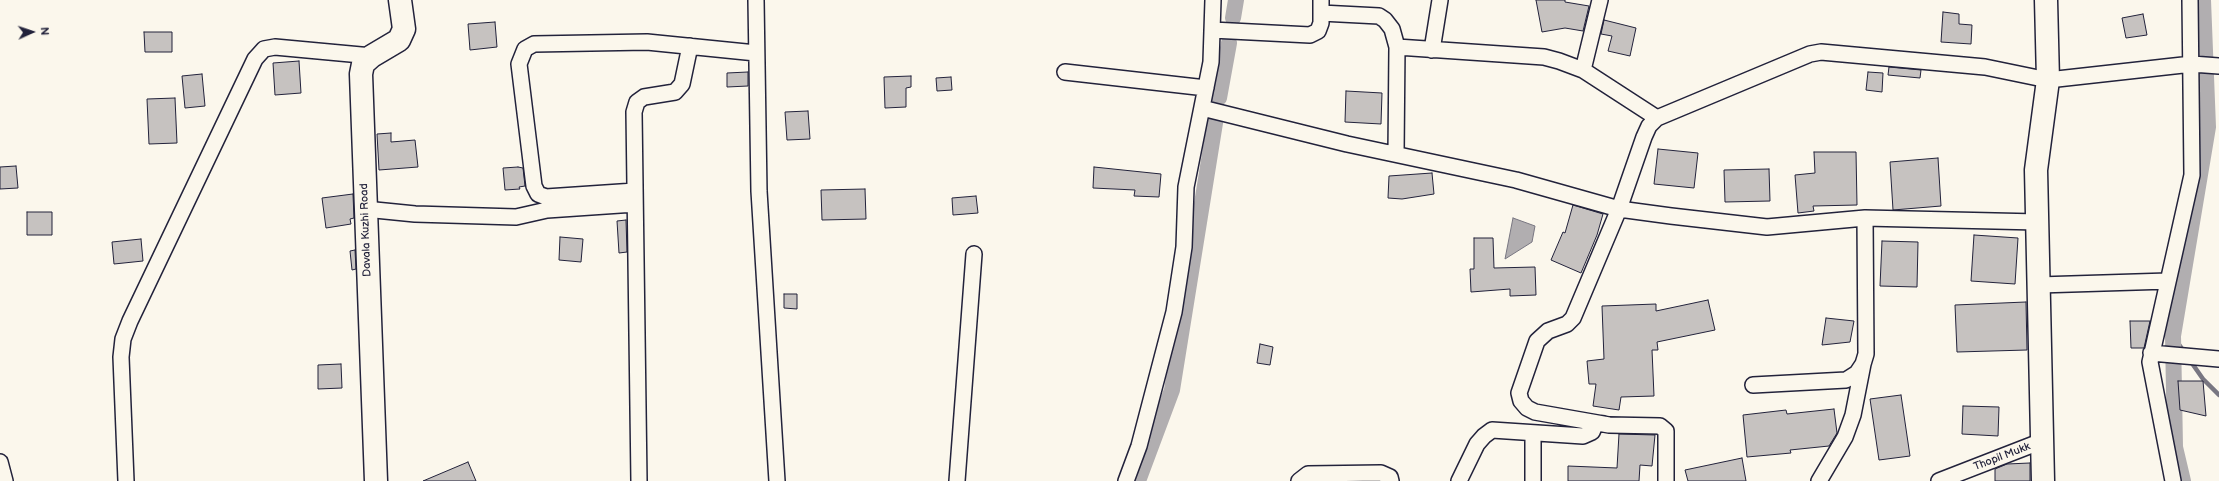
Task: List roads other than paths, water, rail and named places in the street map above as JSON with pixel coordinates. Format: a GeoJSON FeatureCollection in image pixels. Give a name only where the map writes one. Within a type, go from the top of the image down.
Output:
{"type":"FeatureCollection","features":[{"type":"Feature","properties":{"kind":"street","name":"Davala Kuzhi Road"},"geometry":{"type":"LineString","coordinates":[[376,481],[361,74],[363,64],[372,56],[399,40],[404,28],[400,0]]}},
{"type":"Feature","properties":{"kind":"street"},"geometry":{"type":"LineString","coordinates":[[756,0],[759,191],[776,481]]}},
{"type":"Feature","properties":{"kind":"street"},"geometry":{"type":"LineString","coordinates":[[1126,481],[1139,446],[1174,312],[1184,247],[1186,187],[1211,62],[1213,0]]}},
{"type":"Feature","properties":{"kind":"street"},"geometry":{"type":"LineString","coordinates":[[1432,50],[1440,0]]}},
{"type":"Feature","properties":{"kind":"street"},"geometry":{"type":"LineString","coordinates":[[1583,70],[1600,0]]}},
{"type":"Feature","properties":{"kind":"street"},"geometry":{"type":"LineString","coordinates":[[2043,481],[2036,170],[2048,80],[2046,0]]}},
{"type":"Feature","properties":{"kind":"street"},"geometry":{"type":"LineString","coordinates":[[2173,481],[2152,372],[2151,353],[2192,175],[2192,64],[2190,0]]}},
{"type":"Feature","properties":{"kind":"street"},"geometry":{"type":"LineString","coordinates":[[1212,30],[1310,35],[1318,31],[1321,23],[1321,6],[1379,16],[1385,20],[1392,29],[1397,47],[1396,154]]}},
{"type":"Feature","properties":{"kind":"street"},"geometry":{"type":"LineString","coordinates":[[635,197],[546,197],[538,194],[534,186],[519,64],[520,57],[524,49],[534,44],[647,42],[756,53]]}},
{"type":"Feature","properties":{"kind":"street"},"geometry":{"type":"LineString","coordinates":[[640,481],[634,112],[637,102],[644,97],[675,92],[682,84],[690,46]]}},
{"type":"Feature","properties":{"kind":"street"},"geometry":{"type":"LineString","coordinates":[[126,481],[121,358],[123,339],[130,321],[255,59],[264,49],[275,47],[372,56]]}},
{"type":"Feature","properties":{"kind":"street"},"geometry":{"type":"LineString","coordinates":[[1397,47],[1544,57],[1583,70],[1657,118]]}},
{"type":"Feature","properties":{"kind":"street"},"geometry":{"type":"LineString","coordinates":[[1609,425],[1535,412],[1527,408],[1521,401],[1519,393],[1537,341],[1548,331],[1567,324],[1573,318],[1619,209],[1644,137],[1649,126],[1657,118],[1810,54],[1821,52],[1985,67],[2048,80],[2192,64],[2219,66]]}},
{"type":"Feature","properties":{"kind":"street"},"geometry":{"type":"LineString","coordinates":[[1065,72],[1206,88]]}},
{"type":"Feature","properties":{"kind":"street"},"geometry":{"type":"LineString","coordinates":[[1202,108],[1347,144],[1516,180],[1619,209],[1767,227],[1865,218],[2038,222]]}},
{"type":"Feature","properties":{"kind":"street"},"geometry":{"type":"LineString","coordinates":[[365,210],[415,214],[516,217],[547,210],[635,197]]}},
{"type":"Feature","properties":{"kind":"street"},"geometry":{"type":"LineString","coordinates":[[1819,481],[1845,437],[1853,415],[1866,354],[1865,218]]}},
{"type":"Feature","properties":{"kind":"street"},"geometry":{"type":"LineString","coordinates":[[957,481],[974,254]]}},
{"type":"Feature","properties":{"kind":"street"},"geometry":{"type":"LineString","coordinates":[[2039,285],[2168,281]]}},
{"type":"Feature","properties":{"kind":"street"},"geometry":{"type":"LineString","coordinates":[[2151,353],[2219,359]]}},
{"type":"Feature","properties":{"kind":"street"},"geometry":{"type":"LineString","coordinates":[[1753,385],[1846,380],[1857,373],[1863,364]]}},
{"type":"Feature","properties":{"kind":"street"},"geometry":{"type":"LineString","coordinates":[[1459,481],[1477,444],[1492,430],[1583,436],[1592,432],[1596,423],[1609,425],[1660,426],[1666,432],[1666,481]]}},
{"type":"Feature","properties":{"kind":"street"},"geometry":{"type":"LineString","coordinates":[[1533,433],[1533,481]]}},
{"type":"Feature","properties":{"kind":"street","name":"Thopil Mukk"},"geometry":{"type":"LineString","coordinates":[[1939,481],[2042,441]]}},
{"type":"Feature","properties":{"kind":"street"},"geometry":{"type":"LineString","coordinates":[[0,462],[5,481]]}},
{"type":"Feature","properties":{"kind":"street"},"geometry":{"type":"LineString","coordinates":[[1299,481],[1308,474],[1382,473],[1390,477],[1391,481]]}},
{"type":"Feature","properties":{"kind":"waterway"},"geometry":{"type":"LineString","coordinates":[[1233,18],[1236,0]]}},
{"type":"Feature","properties":{"kind":"waterway"},"geometry":{"type":"LineString","coordinates":[[2183,481],[2175,447],[2173,336],[2208,127],[2203,0]]}},
{"type":"Feature","properties":{"kind":"waterway"},"geometry":{"type":"LineString","coordinates":[[1219,98],[1229,43]]}},
{"type":"Feature","properties":{"kind":"waterway"},"geometry":{"type":"LineString","coordinates":[[1138,481],[1172,390],[1215,123]]}},
{"type":"Feature","properties":{"kind":"waterway"},"geometry":{"type":"LineString","coordinates":[[2173,336],[2185,353]]}},
{"type":"Feature","properties":{"kind":"waterway"},"geometry":{"type":"LineString","coordinates":[[2189,359],[2203,379],[2219,395]]}}]}
